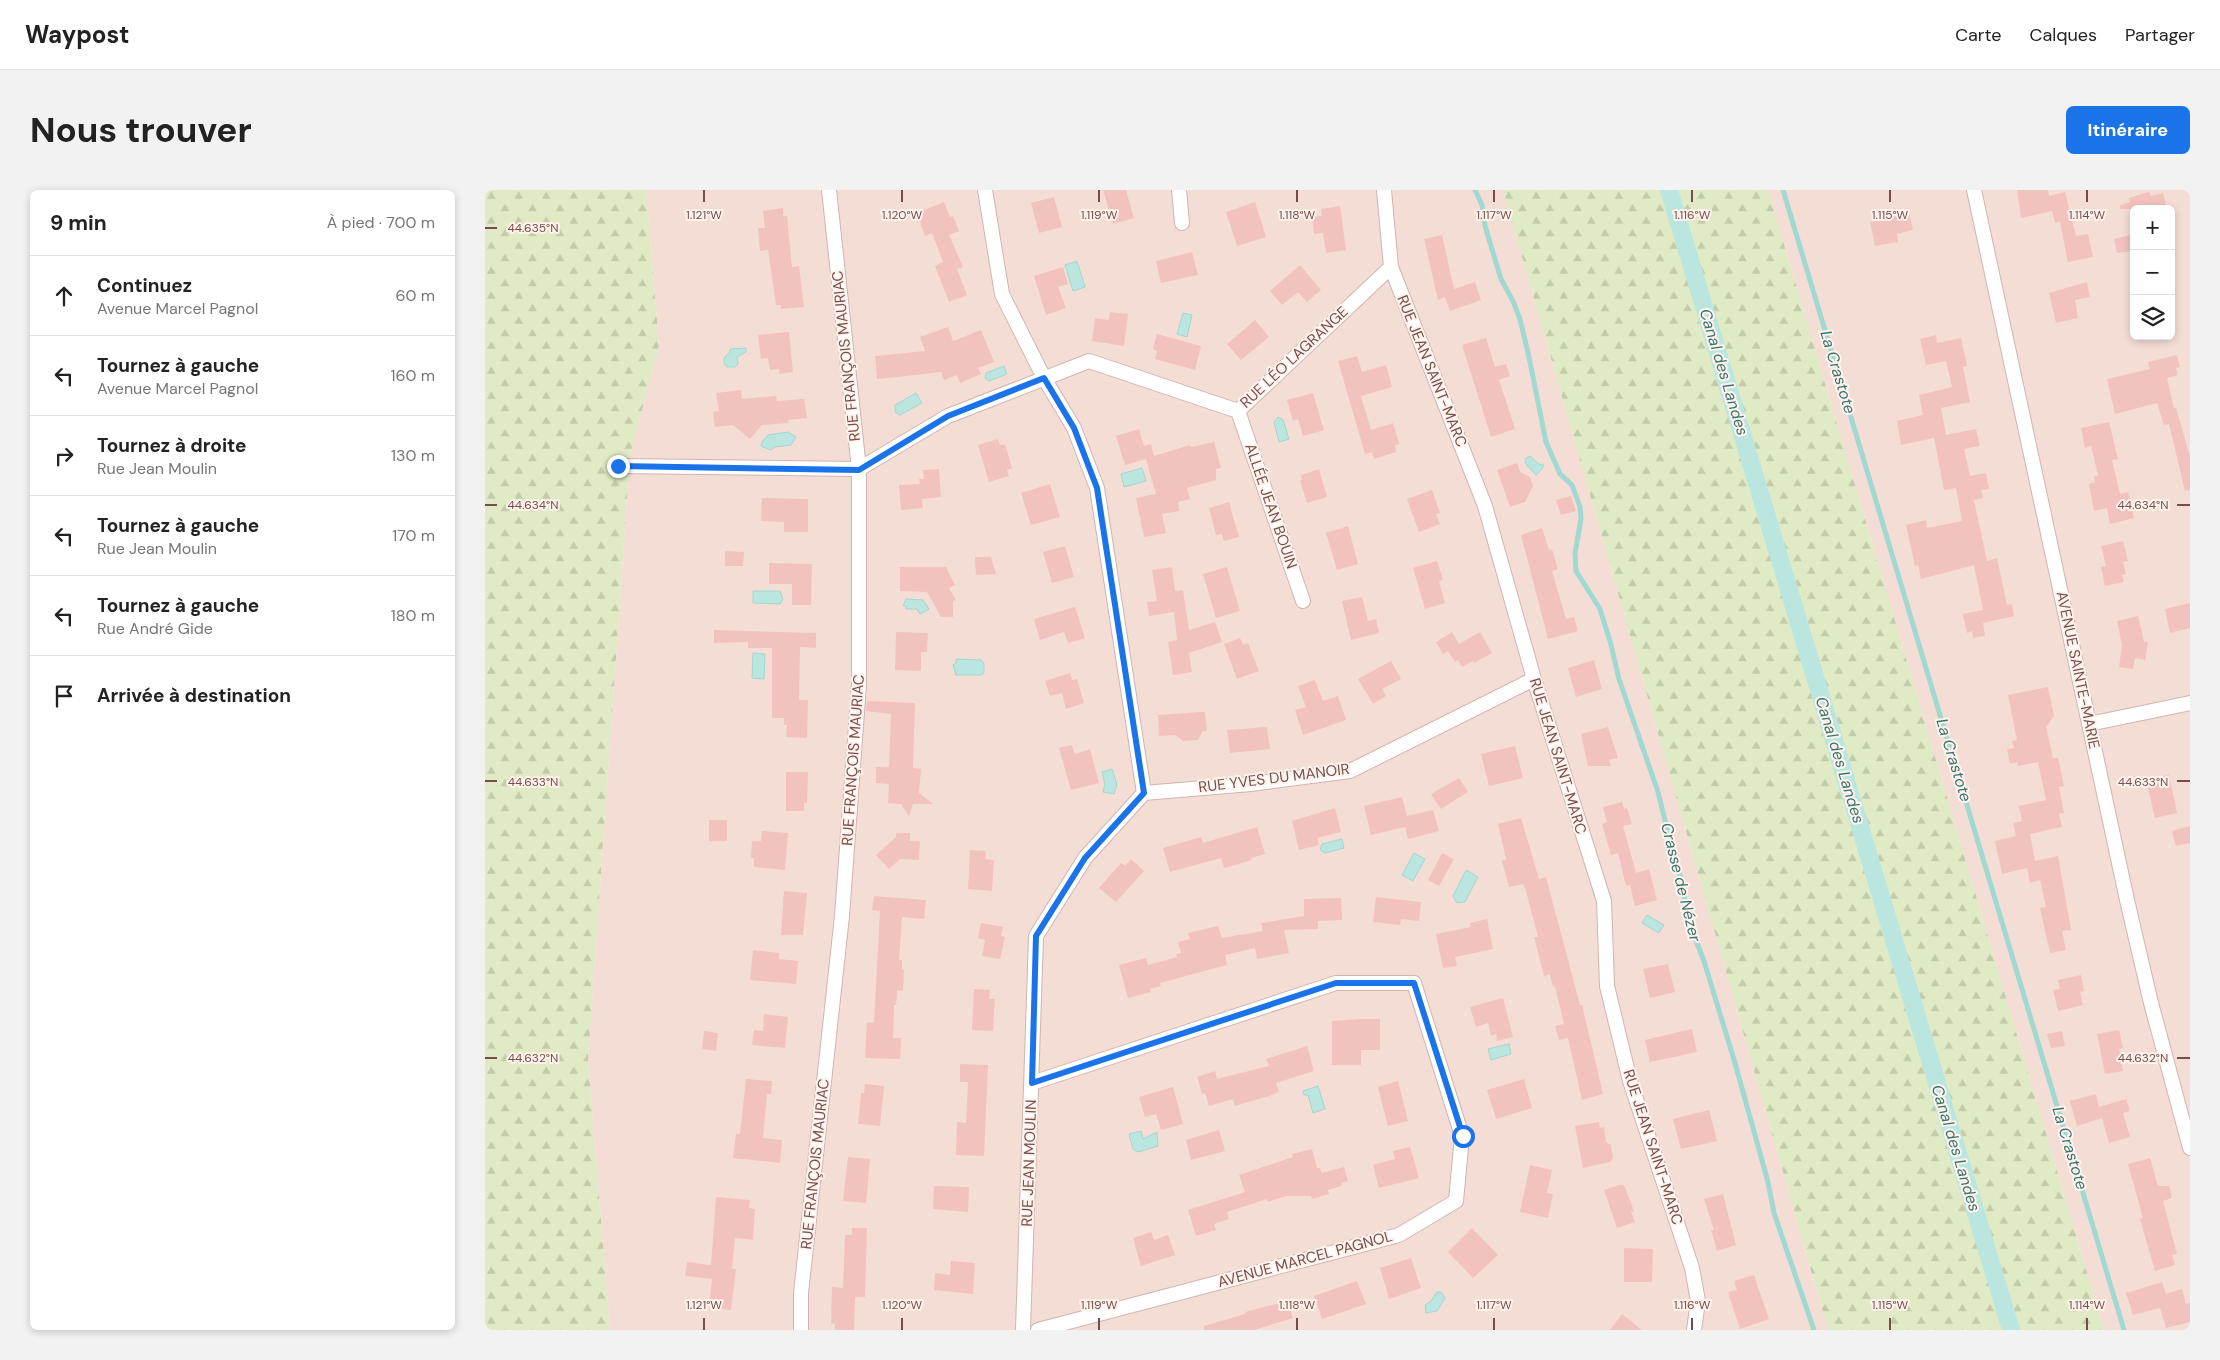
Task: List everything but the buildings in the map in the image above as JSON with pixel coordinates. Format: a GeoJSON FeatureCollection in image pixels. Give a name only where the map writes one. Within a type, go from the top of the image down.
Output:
{"type":"FeatureCollection","features":[{"type":"Feature","properties":{"kind":"street","name":"RUE FRANÇOIS MAURIAC"},"geometry":{"type":"LineString","coordinates":[[801,1330],[801,1293],[841,916],[859,685],[859,470],[829,190]]}},
{"type":"Feature","properties":{"kind":"street"},"geometry":{"type":"LineString","coordinates":[[985,190],[1002,294],[1044,378],[1074,428],[1097,488],[1144,793]]}},
{"type":"Feature","properties":{"kind":"street"},"geometry":{"type":"LineString","coordinates":[[1179,190],[1181,223]]}},
{"type":"Feature","properties":{"kind":"street","name":"RUE JEAN SAINT-MARC"},"geometry":{"type":"LineString","coordinates":[[1384,190],[1391,267],[1485,506],[1534,680],[1603,901],[1607,986],[1630,1081],[1692,1268],[1698,1302],[1694,1330]]}},
{"type":"Feature","properties":{"kind":"street","name":"AVENUE SAINTE-MARIE"},"geometry":{"type":"LineString","coordinates":[[1974,190],[2151,1003],[2186,1120],[2190,1148]]}},
{"type":"Feature","properties":{"kind":"street","name":"RUE LÉO LAGRANGE"},"geometry":{"type":"LineString","coordinates":[[859,470],[948,416],[1089,361],[1238,410],[1391,267]]}},
{"type":"Feature","properties":{"kind":"street","name":"ALLÉE JEAN BOUIN"},"geometry":{"type":"LineString","coordinates":[[1238,410],[1303,601]]}},
{"type":"Feature","properties":{"kind":"street"},"geometry":{"type":"LineString","coordinates":[[618,466],[859,470]]}},
{"type":"Feature","properties":{"kind":"street","name":"RUE YVES DU MANOIR"},"geometry":{"type":"LineString","coordinates":[[1144,793],[1251,784],[1351,771],[1534,680]]}},
{"type":"Feature","properties":{"kind":"street"},"geometry":{"type":"LineString","coordinates":[[2089,724],[2190,703]]}},
{"type":"Feature","properties":{"kind":"street","name":"RUE JEAN MOULIN"},"geometry":{"type":"LineString","coordinates":[[1023,1330],[1036,936],[1085,858],[1144,793]]}},
{"type":"Feature","properties":{"kind":"street","name":"AVENUE MARCEL PAGNOL"},"geometry":{"type":"LineString","coordinates":[[1032,1083],[1336,983],[1414,983],[1463,1136],[1456,1201],[1399,1234],[1038,1330]]}},
{"type":"Feature","properties":{"kind":"shaded area"},"geometry":{"type":"Polygon","coordinates":[[[646,190],[1503,190],[1828,1330],[610,1330],[588,1060],[630,456],[659,345],[646,190]]]}},
{"type":"Feature","properties":{"kind":"shaded area"},"geometry":{"type":"Polygon","coordinates":[[[1768,190],[2190,190],[2190,1330],[2104,1330],[1768,190]]]}},
{"type":"Feature","properties":{"kind":"green space"},"geometry":{"type":"Polygon","coordinates":[[[485,190],[646,190],[659,345],[630,456],[588,1060],[610,1330],[485,1330],[485,190]]]}},
{"type":"Feature","properties":{"kind":"green space"},"geometry":{"type":"Polygon","coordinates":[[[1503,190],[1768,190],[2104,1330],[1828,1330],[1503,190]]]}},
{"type":"Feature","properties":{"kind":"water"},"geometry":{"type":"Polygon","coordinates":[[[1077,261],[1085,287],[1073,291],[1065,265],[1077,261]]]}},
{"type":"Feature","properties":{"kind":"water"},"geometry":{"type":"Polygon","coordinates":[[[1183,313],[1192,315],[1187,337],[1177,334],[1183,313]]]}},
{"type":"Feature","properties":{"kind":"water"},"geometry":{"type":"Polygon","coordinates":[[[746,348],[746,352],[737,357],[738,364],[735,367],[727,367],[724,359],[730,353],[730,349],[746,348]]]}},
{"type":"Feature","properties":{"kind":"water"},"geometry":{"type":"Polygon","coordinates":[[[1004,366],[1007,374],[989,381],[985,378],[986,373],[1004,366]]]}},
{"type":"Feature","properties":{"kind":"water"},"geometry":{"type":"Polygon","coordinates":[[[916,393],[922,403],[900,415],[895,412],[895,405],[916,393]]]}},
{"type":"Feature","properties":{"kind":"water"},"geometry":{"type":"Polygon","coordinates":[[[1278,417],[1283,420],[1289,439],[1279,442],[1274,422],[1278,417]]]}},
{"type":"Feature","properties":{"kind":"water"},"geometry":{"type":"Polygon","coordinates":[[[788,432],[796,437],[791,445],[775,447],[771,450],[761,446],[768,435],[788,432]]]}},
{"type":"Feature","properties":{"kind":"water"},"geometry":{"type":"Polygon","coordinates":[[[1530,456],[1540,465],[1543,464],[1542,469],[1536,475],[1525,463],[1526,458],[1530,456]]]}},
{"type":"Feature","properties":{"kind":"water"},"geometry":{"type":"Polygon","coordinates":[[[1142,468],[1146,481],[1124,487],[1121,474],[1142,468]]]}},
{"type":"Feature","properties":{"kind":"water"},"geometry":{"type":"Polygon","coordinates":[[[753,591],[780,591],[783,599],[780,604],[753,603],[753,591]]]}},
{"type":"Feature","properties":{"kind":"water"},"geometry":{"type":"Polygon","coordinates":[[[906,599],[923,600],[929,609],[920,614],[917,609],[906,609],[906,606],[903,606],[906,599]]]}},
{"type":"Feature","properties":{"kind":"water"},"geometry":{"type":"Polygon","coordinates":[[[753,653],[765,654],[764,679],[752,678],[753,653]]]}},
{"type":"Feature","properties":{"kind":"water"},"geometry":{"type":"Polygon","coordinates":[[[956,659],[981,660],[984,663],[984,673],[981,675],[956,675],[953,665],[956,663],[956,659]]]}},
{"type":"Feature","properties":{"kind":"water"},"geometry":{"type":"Polygon","coordinates":[[[1112,769],[1117,784],[1114,794],[1103,792],[1105,784],[1102,772],[1112,769]]]}},
{"type":"Feature","properties":{"kind":"water"},"geometry":{"type":"Polygon","coordinates":[[[1342,839],[1344,848],[1325,853],[1320,850],[1322,844],[1342,839]]]}},
{"type":"Feature","properties":{"kind":"water"},"geometry":{"type":"Polygon","coordinates":[[[1414,853],[1425,859],[1413,881],[1402,875],[1414,853]]]}},
{"type":"Feature","properties":{"kind":"water"},"geometry":{"type":"Polygon","coordinates":[[[1466,870],[1478,877],[1465,902],[1457,903],[1453,896],[1466,870]]]}},
{"type":"Feature","properties":{"kind":"water"},"geometry":{"type":"Polygon","coordinates":[[[1647,915],[1664,925],[1659,933],[1642,923],[1647,915]]]}},
{"type":"Feature","properties":{"kind":"water"},"geometry":{"type":"Polygon","coordinates":[[[1509,1044],[1511,1054],[1491,1060],[1488,1049],[1509,1044]]]}},
{"type":"Feature","properties":{"kind":"water"},"geometry":{"type":"Polygon","coordinates":[[[1318,1086],[1325,1109],[1313,1113],[1308,1095],[1304,1095],[1303,1091],[1318,1086]]]}},
{"type":"Feature","properties":{"kind":"water"},"geometry":{"type":"Polygon","coordinates":[[[1141,1131],[1143,1139],[1157,1132],[1158,1146],[1138,1152],[1133,1149],[1129,1134],[1141,1131]]]}},
{"type":"Feature","properties":{"kind":"water"},"geometry":{"type":"Polygon","coordinates":[[[1437,1292],[1441,1292],[1445,1298],[1437,1311],[1426,1313],[1425,1305],[1431,1301],[1437,1292]]]}},
{"type":"Feature","properties":{"kind":"waterway","name":"Crasse de Nézer"},"geometry":{"type":"LineString","coordinates":[[1475,190],[1482,205],[1485,226],[1501,279],[1520,319],[1546,442],[1560,474],[1572,485],[1580,507],[1581,519],[1575,553],[1576,571],[1600,609],[1619,679],[1658,792],[1676,865],[1682,881],[1688,920],[1704,961],[1735,1063],[1768,1182],[1774,1213],[1814,1330]]}},
{"type":"Feature","properties":{"kind":"waterway","name":"Canal des Landes"},"geometry":{"type":"LineString","coordinates":[[1669,190],[2011,1330]]}},
{"type":"Feature","properties":{"kind":"waterway","name":"La Crastote"},"geometry":{"type":"LineString","coordinates":[[1783,190],[2124,1330]]}},
{"type":"Feature","properties":{"kind":"route"},"geometry":{"type":"LineString","coordinates":[[618,466],[859,470],[948,416],[1044,378],[1074,428],[1097,488],[1125,658],[1144,793],[1085,858],[1036,936],[1032,1083],[1336,983],[1414,983],[1463,1136]]}}]}
